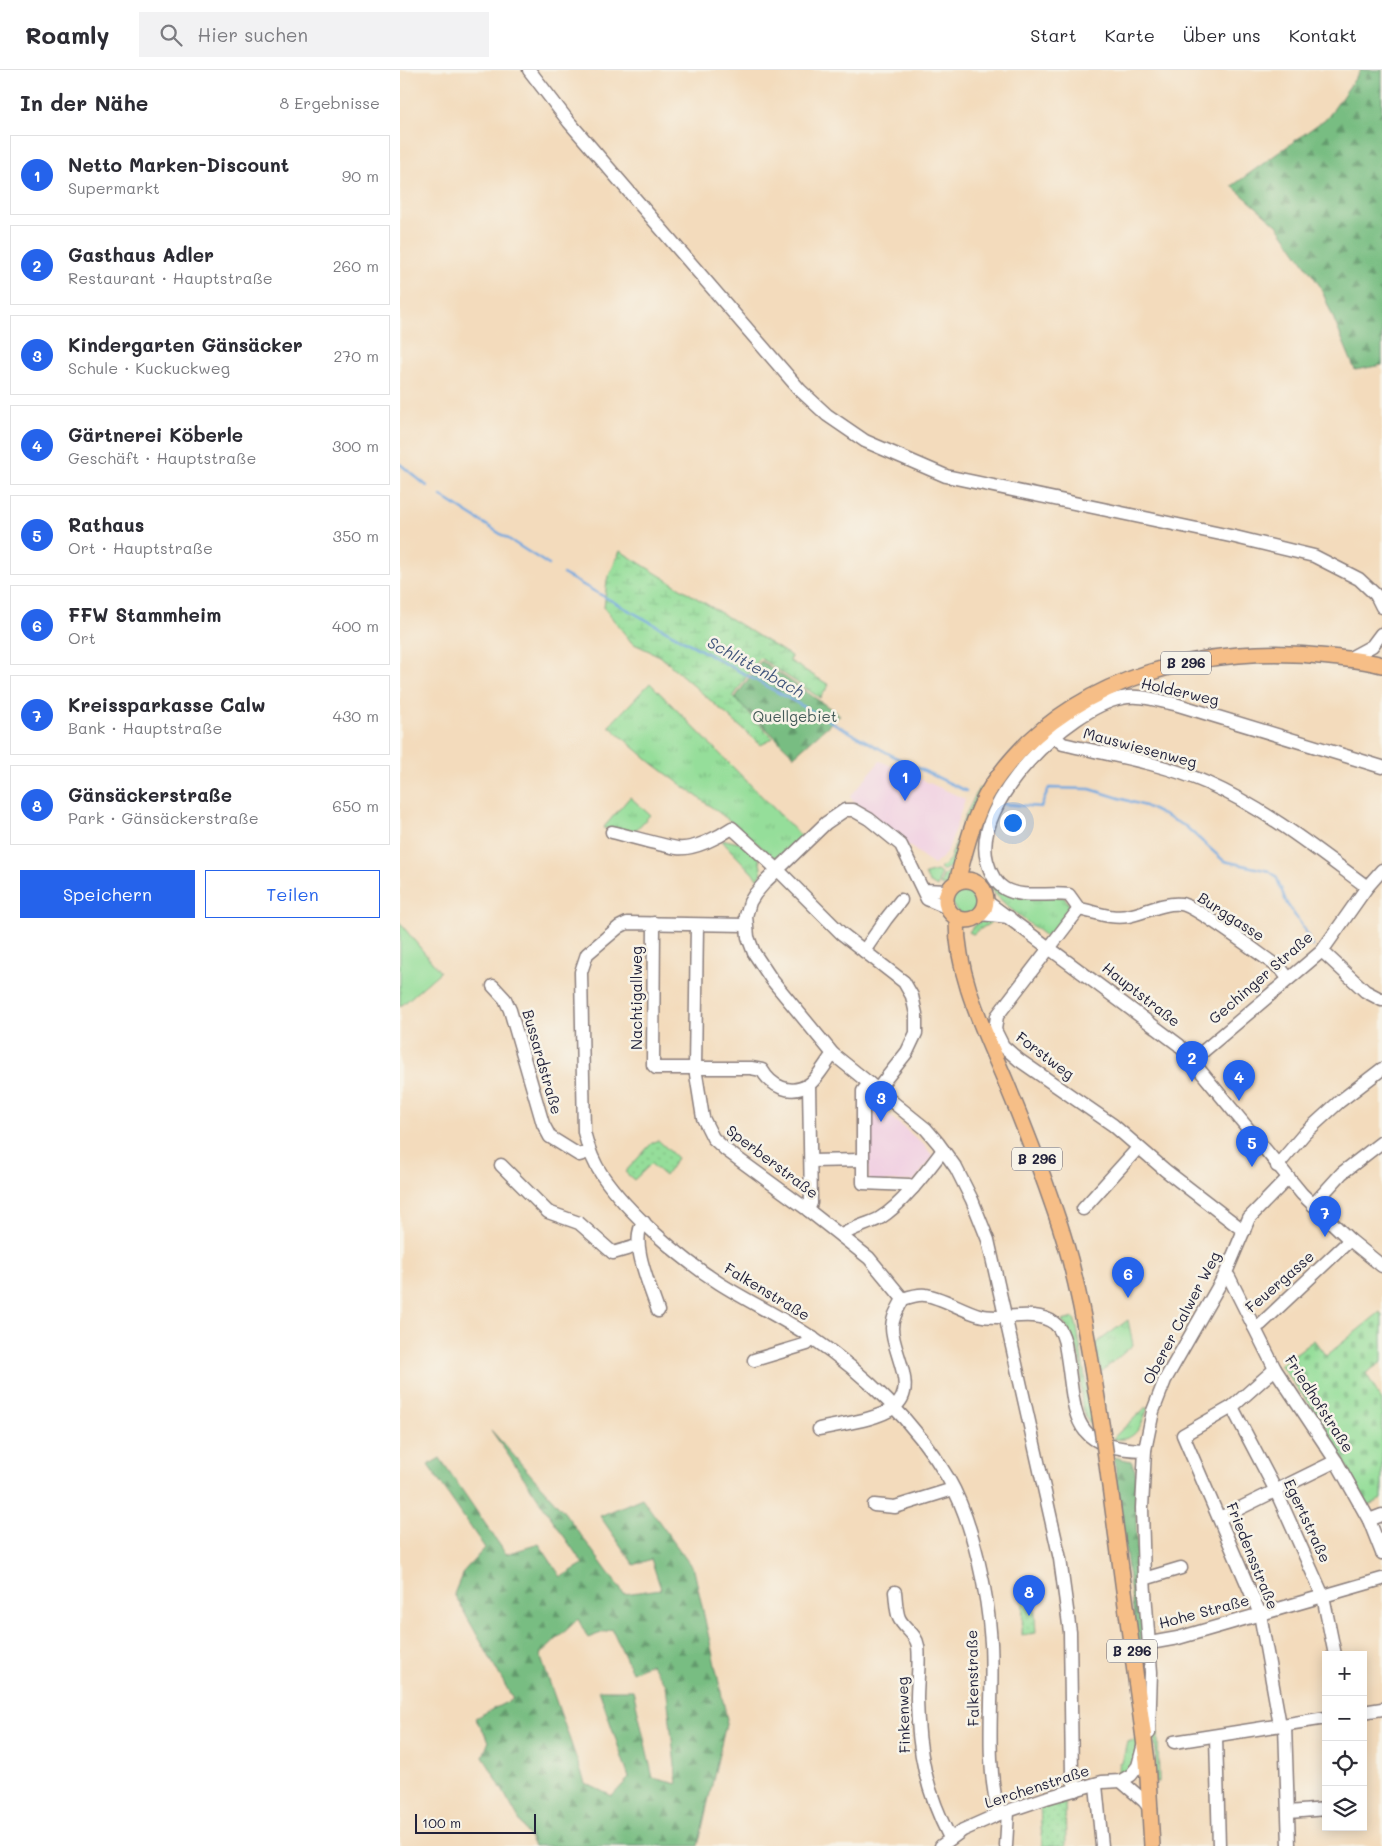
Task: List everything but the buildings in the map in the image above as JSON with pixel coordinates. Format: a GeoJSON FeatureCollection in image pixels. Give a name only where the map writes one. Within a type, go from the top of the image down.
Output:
{"type":"FeatureCollection","features":[{"type":"Feature","properties":{"kind":"main road","name":"B 296"},"geometry":{"type":"LineString","coordinates":[[1152,1846],[1147,1761],[1102,1429],[1082,1308],[1062,1233],[1036,1158],[967,988],[960,949],[957,916],[959,885],[967,841],[979,809],[998,775],[1018,751],[1066,711],[1096,693],[1175,665],[1225,656],[1274,654],[1348,659],[1381,664]]}},
{"type":"Feature","properties":{"kind":"main road"},"geometry":{"type":"LineString","coordinates":[[957,916],[984,907],[982,888],[959,885]]}},
{"type":"Feature","properties":{"kind":"street"},"geometry":{"type":"LineString","coordinates":[[529,70],[569,122],[800,390],[827,414],[866,441],[946,476],[1235,537],[1314,556],[1359,579],[1376,595],[1382,607]]}},
{"type":"Feature","properties":{"kind":"street"},"geometry":{"type":"LineString","coordinates":[[1348,659],[1372,646],[1382,633]]}},
{"type":"Feature","properties":{"kind":"street"},"geometry":{"type":"LineString","coordinates":[[1381,664],[1382,633]]}},
{"type":"Feature","properties":{"kind":"street","name":"Holderweg"},"geometry":{"type":"LineString","coordinates":[[1079,909],[1069,895],[1018,893],[1005,889],[996,881],[989,869],[985,853],[989,822],[1012,782],[1029,760],[1066,728],[1102,705],[1121,698],[1135,696],[1175,704],[1382,767]]}},
{"type":"Feature","properties":{"kind":"street","name":"Mauswiesenweg"},"geometry":{"type":"LineString","coordinates":[[1056,738],[1063,744],[1143,762],[1206,783],[1261,811],[1317,849],[1367,887]]}},
{"type":"Feature","properties":{"kind":"street"},"geometry":{"type":"LineString","coordinates":[[957,916],[927,899],[901,845],[870,819],[853,810],[839,813],[826,822],[766,881],[750,902],[746,925],[754,953],[772,980],[833,1054],[926,1130],[943,1150],[972,1200],[988,1240],[1046,1490],[1068,1609],[1072,1776],[1076,1790]]}},
{"type":"Feature","properties":{"kind":"street"},"geometry":{"type":"LineString","coordinates":[[612,832],[678,848],[693,846],[724,834],[732,828],[778,870],[841,933],[904,982],[912,996],[916,1014],[916,1033],[907,1052],[873,1087],[863,1091],[863,1183],[909,1184],[913,1188]]}},
{"type":"Feature","properties":{"kind":"street","name":"Gechinger Straße"},"geometry":{"type":"LineString","coordinates":[[1193,1060],[1322,951],[1367,887],[1382,870]]}},
{"type":"Feature","properties":{"kind":"street"},"geometry":{"type":"LineString","coordinates":[[923,890],[959,885]]}},
{"type":"Feature","properties":{"kind":"street"},"geometry":{"type":"LineString","coordinates":[[864,951],[901,900]]}},
{"type":"Feature","properties":{"kind":"street","name":"Burggasse"},"geometry":{"type":"LineString","coordinates":[[1079,909],[1106,917],[1128,916],[1169,905],[1182,904],[1203,915],[1281,969],[1288,978]]}},
{"type":"Feature","properties":{"kind":"street","name":"Hauptstraße"},"geometry":{"type":"LineString","coordinates":[[984,907],[1009,917],[1134,1009],[1179,1045],[1288,1178],[1350,1240],[1382,1266]]}},
{"type":"Feature","properties":{"kind":"street"},"geometry":{"type":"LineString","coordinates":[[1051,947],[1079,909]]}},
{"type":"Feature","properties":{"kind":"street","name":"Falkenstraße"},"geometry":{"type":"LineString","coordinates":[[746,925],[627,923],[618,927],[587,954],[581,972],[584,1132],[589,1152],[609,1185],[644,1222],[696,1267],[719,1283],[813,1338],[894,1408],[935,1459],[953,1489],[973,1537],[991,1643],[990,1767],[1004,1814],[1006,1846]]}},
{"type":"Feature","properties":{"kind":"street","name":"Nachtigallweg"},"geometry":{"type":"LineString","coordinates":[[654,924],[653,1065],[660,1068],[695,1068]]}},
{"type":"Feature","properties":{"kind":"street","name":"Sperberstraße"},"geometry":{"type":"LineString","coordinates":[[697,925],[695,1068],[703,1118],[713,1138],[726,1150],[808,1210],[869,1258],[903,1299]]}},
{"type":"Feature","properties":{"kind":"street","name":"Forstweg"},"geometry":{"type":"LineString","coordinates":[[1051,947],[997,1016],[996,1030],[1003,1046],[1019,1060],[1113,1124],[1138,1148],[1244,1231]]}},
{"type":"Feature","properties":{"kind":"street"},"geometry":{"type":"LineString","coordinates":[[1322,951],[1365,991],[1382,1000]]}},
{"type":"Feature","properties":{"kind":"street","name":"Bussardstraße"},"geometry":{"type":"LineString","coordinates":[[493,986],[505,999],[510,1010],[543,1124],[550,1137],[578,1154],[589,1152]]}},
{"type":"Feature","properties":{"kind":"street"},"geometry":{"type":"LineString","coordinates":[[695,1068],[751,1068],[762,1070],[768,1081],[777,1088],[793,1089],[809,1085],[833,1054]]}},
{"type":"Feature","properties":{"kind":"street"},"geometry":{"type":"LineString","coordinates":[[1277,1166],[1305,1134],[1339,1102],[1382,1069]]}},
{"type":"Feature","properties":{"kind":"street"},"geometry":{"type":"LineString","coordinates":[[808,1210],[811,1203],[809,1085]]}},
{"type":"Feature","properties":{"kind":"street"},"geometry":{"type":"LineString","coordinates":[[1313,1205],[1342,1173],[1382,1142]]}},
{"type":"Feature","properties":{"kind":"street"},"geometry":{"type":"LineString","coordinates":[[1083,1209],[1138,1148]]}},
{"type":"Feature","properties":{"kind":"street"},"geometry":{"type":"LineString","coordinates":[[841,1236],[850,1229],[880,1218],[913,1188],[943,1150]]}},
{"type":"Feature","properties":{"kind":"street"},"geometry":{"type":"LineString","coordinates":[[811,1161],[863,1160]]}},
{"type":"Feature","properties":{"kind":"street"},"geometry":{"type":"LineString","coordinates":[[501,1165],[548,1212],[579,1223],[613,1253],[637,1246]]}},
{"type":"Feature","properties":{"kind":"street","name":"Oberer Calwer Weg"},"geometry":{"type":"LineString","coordinates":[[1147,1761],[1152,1752],[1148,1722],[1150,1643],[1144,1580],[1142,1508],[1145,1450],[1153,1411],[1165,1380],[1225,1275],[1254,1213],[1288,1178]]}},
{"type":"Feature","properties":{"kind":"street"},"geometry":{"type":"LineString","coordinates":[[644,1222],[638,1228],[637,1246],[658,1311]]}},
{"type":"Feature","properties":{"kind":"street","name":"Feuergasse"},"geometry":{"type":"LineString","coordinates":[[1254,1327],[1261,1324],[1350,1240]]}},
{"type":"Feature","properties":{"kind":"street","name":"Friedhofstraße"},"geometry":{"type":"LineString","coordinates":[[1225,1275],[1229,1277],[1275,1369],[1336,1461],[1369,1520],[1382,1553]]}},
{"type":"Feature","properties":{"kind":"street"},"geometry":{"type":"LineString","coordinates":[[819,1429],[884,1413],[894,1408],[903,1398],[905,1386],[892,1329],[894,1315],[903,1299],[926,1295],[985,1317],[1044,1318],[1055,1324],[1061,1332],[1066,1345],[1074,1410],[1084,1432],[1112,1447],[1145,1450]]}},
{"type":"Feature","properties":{"kind":"street"},"geometry":{"type":"LineString","coordinates":[[754,1360],[807,1344],[813,1338]]}},
{"type":"Feature","properties":{"kind":"street"},"geometry":{"type":"LineString","coordinates":[[1232,1407],[1275,1369]]}},
{"type":"Feature","properties":{"kind":"street","name":"Friedensstraße"},"geometry":{"type":"LineString","coordinates":[[1232,1407],[1183,1434],[1260,1614],[1283,1725],[1289,1812],[1289,1846]]}},
{"type":"Feature","properties":{"kind":"street","name":"Egertstraße"},"geometry":{"type":"LineString","coordinates":[[1232,1407],[1276,1491],[1323,1596],[1334,1651]]}},
{"type":"Feature","properties":{"kind":"street"},"geometry":{"type":"LineString","coordinates":[[1220,1518],[1336,1461]]}},
{"type":"Feature","properties":{"kind":"street"},"geometry":{"type":"LineString","coordinates":[[874,1505],[895,1507],[953,1489]]}},
{"type":"Feature","properties":{"kind":"street"},"geometry":{"type":"LineString","coordinates":[[1369,1520],[1382,1515]]}},
{"type":"Feature","properties":{"kind":"street"},"geometry":{"type":"LineString","coordinates":[[1144,1580],[1181,1568]]}},
{"type":"Feature","properties":{"kind":"street","name":"Hohe Straße"},"geometry":{"type":"LineString","coordinates":[[1150,1643],[1178,1638],[1382,1579]]}},
{"type":"Feature","properties":{"kind":"street","name":"Finkenweg"},"geometry":{"type":"LineString","coordinates":[[896,1592],[898,1616],[914,1635],[918,1644],[917,1698],[919,1750],[925,1778],[946,1842]]}},
{"type":"Feature","properties":{"kind":"street"},"geometry":{"type":"LineString","coordinates":[[1367,1711],[1382,1709]]}},
{"type":"Feature","properties":{"kind":"street"},"geometry":{"type":"LineString","coordinates":[[1174,1742],[1216,1737],[1322,1719]]}},
{"type":"Feature","properties":{"kind":"street"},"geometry":{"type":"LineString","coordinates":[[1216,1737],[1219,1846]]}},
{"type":"Feature","properties":{"kind":"street"},"geometry":{"type":"LineString","coordinates":[[1144,1742],[1138,1766],[1131,1775],[1121,1781],[1144,1801],[1151,1810]]}},
{"type":"Feature","properties":{"kind":"street","name":"Lerchenstraße"},"geometry":{"type":"LineString","coordinates":[[946,1842],[1004,1814],[1046,1798],[1102,1782],[1121,1781]]}},
{"type":"Feature","properties":{"kind":"street"},"geometry":{"type":"LineString","coordinates":[[1096,1785],[1102,1846]]}},
{"type":"Feature","properties":{"kind":"street"},"geometry":{"type":"LineString","coordinates":[[1289,1812],[1322,1809]]}},
{"type":"Feature","properties":{"kind":"shaded area"},"geometry":{"type":"Polygon","coordinates":[[[880,761],[965,799],[949,847],[943,857],[934,865],[859,807],[850,797],[880,761]]]}},
{"type":"Feature","properties":{"kind":"shaded area"},"geometry":{"type":"Polygon","coordinates":[[[865,1098],[869,1098],[925,1146],[933,1157],[914,1181],[869,1182],[865,1098]]]}},
{"type":"Feature","properties":{"kind":"green space"},"geometry":{"type":"Polygon","coordinates":[[[1361,70],[1382,70],[1382,365],[1355,370],[1320,286],[1278,226],[1232,186],[1328,117],[1361,70]]]}},
{"type":"Feature","properties":{"kind":"green space"},"geometry":{"type":"Polygon","coordinates":[[[620,551],[791,656],[790,661],[829,685],[820,698],[760,658],[733,697],[773,738],[761,745],[660,656],[632,643],[604,608],[607,580],[620,551]]]}},
{"type":"Feature","properties":{"kind":"green space","name":"Quellgebiet"},"geometry":{"type":"Polygon","coordinates":[[[761,661],[840,715],[794,756],[735,698],[761,661]]]}},
{"type":"Feature","properties":{"kind":"green space"},"geometry":{"type":"Polygon","coordinates":[[[650,683],[802,837],[802,842],[786,856],[773,857],[733,823],[652,763],[609,726],[650,683]]]}},
{"type":"Feature","properties":{"kind":"green space"},"geometry":{"type":"Polygon","coordinates":[[[979,788],[984,790],[954,865],[942,871],[940,869],[950,859],[965,816],[979,788]]]}},
{"type":"Feature","properties":{"kind":"green space"},"geometry":{"type":"Polygon","coordinates":[[[630,797],[650,815],[633,833],[603,828],[630,797]]]}},
{"type":"Feature","properties":{"kind":"green space"},"geometry":{"type":"Polygon","coordinates":[[[722,841],[739,843],[759,858],[762,873],[758,879],[722,841]]]}},
{"type":"Feature","properties":{"kind":"green space"},"geometry":{"type":"Polygon","coordinates":[[[955,868],[955,878],[948,886],[940,885],[943,875],[955,868]]]}},
{"type":"Feature","properties":{"kind":"green space"},"geometry":{"type":"Polygon","coordinates":[[[937,871],[941,874],[937,887],[929,882],[925,874],[937,871]]]}},
{"type":"Feature","properties":{"kind":"green space"},"geometry":{"type":"Polygon","coordinates":[[[989,882],[997,887],[1065,898],[1072,910],[1053,939],[1048,938],[1007,906],[987,883],[989,882]]]}},
{"type":"Feature","properties":{"kind":"green space"},"geometry":{"type":"Polygon","coordinates":[[[967,885],[978,889],[982,900],[978,911],[967,915],[956,911],[952,900],[956,889],[967,885]]]}},
{"type":"Feature","properties":{"kind":"green space"},"geometry":{"type":"Polygon","coordinates":[[[986,919],[992,919],[990,923],[973,934],[969,932],[975,924],[986,919]]]}},
{"type":"Feature","properties":{"kind":"green space"},"geometry":{"type":"Polygon","coordinates":[[[400,923],[440,972],[400,1007],[400,923]]]}},
{"type":"Feature","properties":{"kind":"green space"},"geometry":{"type":"Polygon","coordinates":[[[658,1140],[677,1158],[665,1176],[651,1164],[634,1180],[625,1172],[652,1143],[658,1140]]]}},
{"type":"Feature","properties":{"kind":"green space"},"geometry":{"type":"Polygon","coordinates":[[[1380,1312],[1382,1316],[1382,1362],[1366,1373],[1382,1401],[1382,1499],[1368,1505],[1319,1415],[1280,1365],[1314,1340],[1326,1356],[1380,1312]]]}},
{"type":"Feature","properties":{"kind":"green space"},"geometry":{"type":"Polygon","coordinates":[[[1074,1318],[1093,1428],[1087,1420],[1082,1404],[1079,1356],[1071,1335],[1062,1321],[1074,1318]]]}},
{"type":"Feature","properties":{"kind":"green space"},"geometry":{"type":"Polygon","coordinates":[[[1128,1320],[1133,1345],[1101,1372],[1095,1344],[1128,1320]]]}},
{"type":"Feature","properties":{"kind":"green space"},"geometry":{"type":"Polygon","coordinates":[[[1145,1408],[1148,1408],[1142,1422],[1132,1436],[1112,1439],[1145,1408]]]}},
{"type":"Feature","properties":{"kind":"green space"},"geometry":{"type":"Polygon","coordinates":[[[491,1430],[564,1512],[624,1594],[661,1589],[651,1559],[634,1565],[600,1516],[642,1498],[694,1570],[727,1719],[698,1846],[534,1846],[483,1756],[489,1741],[475,1718],[513,1699],[454,1594],[463,1572],[485,1548],[428,1465],[440,1458],[506,1554],[539,1544],[561,1577],[583,1564],[491,1430]],[[578,1619],[540,1655],[585,1783],[612,1796],[629,1778],[599,1690],[633,1690],[653,1778],[677,1784],[666,1685],[651,1664],[632,1672],[612,1629],[588,1638],[578,1619]]]}},
{"type":"Feature","properties":{"kind":"green space"},"geometry":{"type":"Polygon","coordinates":[[[1114,1457],[1131,1461],[1135,1470],[1137,1553],[1145,1645],[1146,1691],[1143,1691],[1114,1457]]]}},
{"type":"Feature","properties":{"kind":"green space"},"geometry":{"type":"Polygon","coordinates":[[[1034,1598],[1036,1633],[1022,1635],[1023,1599],[1034,1598]]]}},
{"type":"Feature","properties":{"kind":"green space"},"geometry":{"type":"Polygon","coordinates":[[[1153,1732],[1158,1732],[1159,1782],[1155,1782],[1156,1752],[1153,1732]]]}},
{"type":"Feature","properties":{"kind":"green space"},"geometry":{"type":"Polygon","coordinates":[[[1138,1739],[1138,1751],[1130,1771],[1116,1777],[1122,1763],[1127,1742],[1138,1739]]]}},
{"type":"Feature","properties":{"kind":"green space"},"geometry":{"type":"Polygon","coordinates":[[[1065,1800],[1066,1846],[1042,1846],[1040,1805],[1065,1800]]]}},
{"type":"Feature","properties":{"kind":"waterway","name":"Schlittenbach"},"geometry":{"type":"LineString","coordinates":[[400,464],[427,486]]}},
{"type":"Feature","properties":{"kind":"waterway","name":"Schlittenbach"},"geometry":{"type":"LineString","coordinates":[[441,496],[549,565]]}},
{"type":"Feature","properties":{"kind":"waterway","name":"Schlittenbach"},"geometry":{"type":"LineString","coordinates":[[563,574],[895,757],[966,791]]}},
{"type":"Feature","properties":{"kind":"waterway","name":"Schlittenbach"},"geometry":{"type":"LineString","coordinates":[[1004,804],[1041,807],[1049,788],[1090,789],[1145,806],[1185,826],[1224,861],[1269,871],[1276,876],[1287,904],[1305,930],[1312,946]]}},
{"type":"Feature","properties":{"kind":"place","name":"Netto Marken-Discount"},"geometry":{"type":"Point","coordinates":[905,801]}},
{"type":"Feature","properties":{"kind":"place","name":"Gasthaus Adler"},"geometry":{"type":"Point","coordinates":[1192,1082]}},
{"type":"Feature","properties":{"kind":"place","name":"Gärtnerei Köberle"},"geometry":{"type":"Point","coordinates":[1239,1101]}},
{"type":"Feature","properties":{"kind":"place","name":"Kindergarten Gänsäcker"},"geometry":{"type":"Point","coordinates":[881,1122]}},
{"type":"Feature","properties":{"kind":"place","name":"Rathaus"},"geometry":{"type":"Point","coordinates":[1252,1167]}},
{"type":"Feature","properties":{"kind":"place","name":"Kreissparkasse Calw"},"geometry":{"type":"Point","coordinates":[1325,1237]}},
{"type":"Feature","properties":{"kind":"place","name":"FFW Stammheim"},"geometry":{"type":"Point","coordinates":[1128,1298]}},
{"type":"Feature","properties":{"kind":"place","name":"Gänsäckerstraße"},"geometry":{"type":"Point","coordinates":[1029,1616]}}]}
